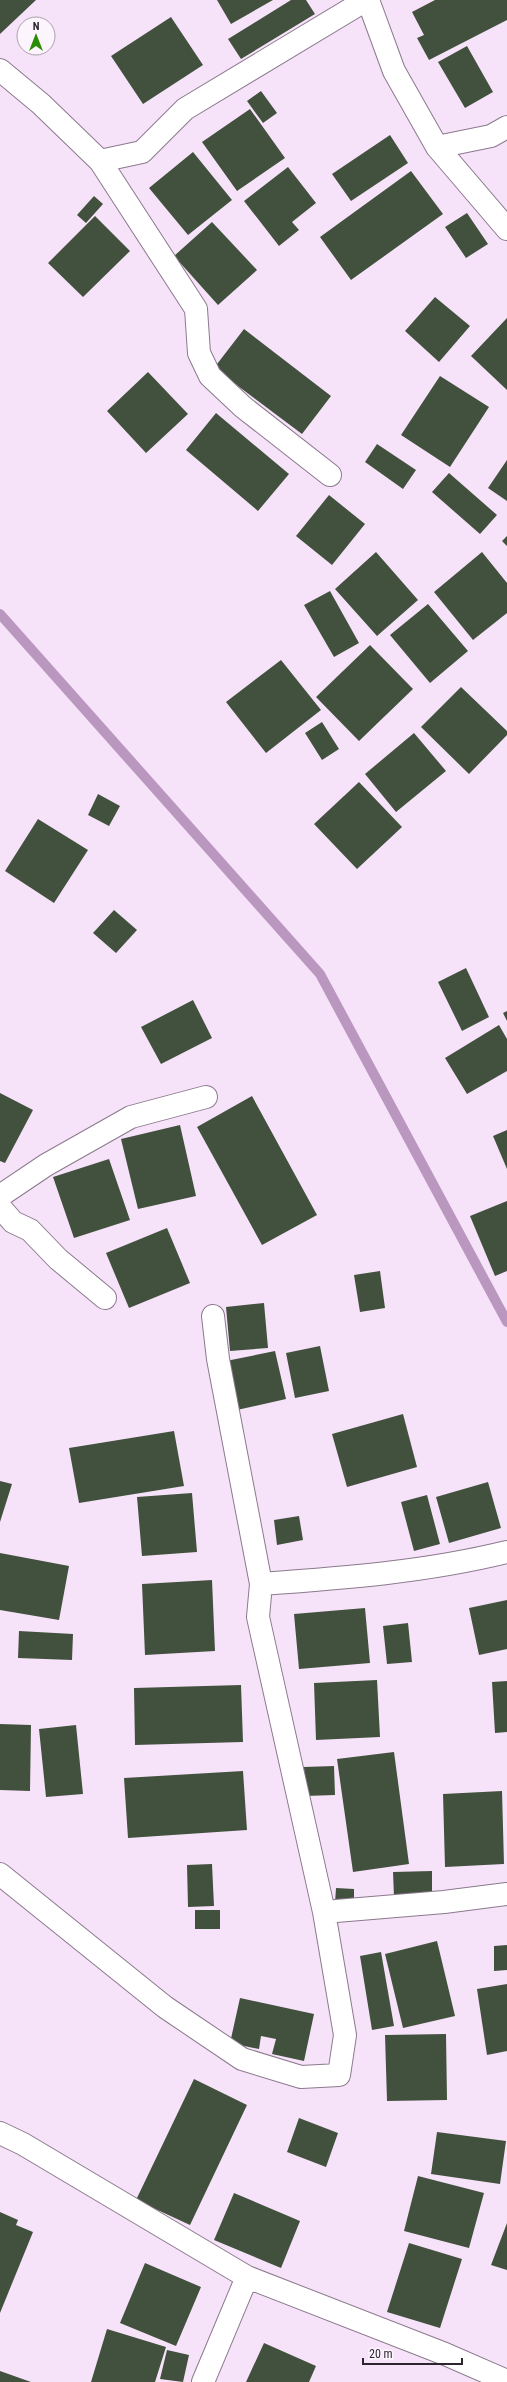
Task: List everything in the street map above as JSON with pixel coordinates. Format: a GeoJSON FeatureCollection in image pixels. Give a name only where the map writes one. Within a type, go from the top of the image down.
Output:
{"type":"FeatureCollection","features":[{"type":"Feature","properties":{"kind":"street"},"geometry":{"type":"LineString","coordinates":[[100,161],[142,152],[185,109],[367,0],[394,71],[437,147],[507,229]]}},
{"type":"Feature","properties":{"kind":"street"},"geometry":{"type":"LineString","coordinates":[[0,70],[41,104],[100,161],[196,310],[200,353],[210,376],[243,407],[330,475]]}},
{"type":"Feature","properties":{"kind":"street"},"geometry":{"type":"LineString","coordinates":[[437,147],[491,136],[507,128]]}},
{"type":"Feature","properties":{"kind":"street"},"geometry":{"type":"LineString","coordinates":[[0,1196],[46,1165],[131,1117],[206,1097]]}},
{"type":"Feature","properties":{"kind":"street"},"geometry":{"type":"LineString","coordinates":[[0,1207],[13,1222],[30,1230],[58,1259],[105,1298]]}},
{"type":"Feature","properties":{"kind":"street"},"geometry":{"type":"LineString","coordinates":[[0,1874],[165,2007],[242,2059],[301,2077],[339,2075],[345,2035],[324,1912],[258,1617],[262,1584],[218,1359],[213,1316]]}},
{"type":"Feature","properties":{"kind":"street"},"geometry":{"type":"LineString","coordinates":[[262,1584],[363,1576],[461,1563],[507,1552]]}},
{"type":"Feature","properties":{"kind":"street"},"geometry":{"type":"LineString","coordinates":[[324,1912],[444,1902],[507,1894]]}},
{"type":"Feature","properties":{"kind":"street"},"geometry":{"type":"LineString","coordinates":[[0,2133],[23,2144],[247,2277],[445,2354],[507,2381]]}},
{"type":"Feature","properties":{"kind":"street"},"geometry":{"type":"LineString","coordinates":[[203,2382],[247,2277]]}},
{"type":"Feature","properties":{"kind":"building"},"geometry":{"type":"Polygon","coordinates":[[[0,0],[36,0],[19,16],[16,16],[16,19],[0,34],[0,0]]]}},
{"type":"Feature","properties":{"kind":"building"},"geometry":{"type":"Polygon","coordinates":[[[217,0],[273,0],[231,24],[217,0]]]}},
{"type":"Feature","properties":{"kind":"building"},"geometry":{"type":"Polygon","coordinates":[[[291,0],[306,0],[315,14],[241,59],[228,39],[291,0]]]}},
{"type":"Feature","properties":{"kind":"building"},"geometry":{"type":"Polygon","coordinates":[[[435,0],[507,0],[507,20],[429,60],[417,38],[424,35],[412,12],[435,0]]]}},
{"type":"Feature","properties":{"kind":"building"},"geometry":{"type":"Polygon","coordinates":[[[171,17],[203,65],[143,104],[111,56],[171,17]]]}},
{"type":"Feature","properties":{"kind":"building"},"geometry":{"type":"Polygon","coordinates":[[[467,46],[493,92],[465,108],[438,62],[467,46]]]}},
{"type":"Feature","properties":{"kind":"building"},"geometry":{"type":"Polygon","coordinates":[[[261,91],[277,113],[263,123],[247,101],[261,91]]]}},
{"type":"Feature","properties":{"kind":"building"},"geometry":{"type":"Polygon","coordinates":[[[250,109],[285,158],[237,191],[202,142],[250,109]]]}},
{"type":"Feature","properties":{"kind":"building"},"geometry":{"type":"Polygon","coordinates":[[[390,135],[408,163],[351,201],[332,174],[390,135]]]}},
{"type":"Feature","properties":{"kind":"building"},"geometry":{"type":"Polygon","coordinates":[[[193,152],[232,200],[188,235],[149,188],[193,152]]]}},
{"type":"Feature","properties":{"kind":"building"},"geometry":{"type":"Polygon","coordinates":[[[288,167],[316,203],[292,222],[299,230],[279,246],[244,201],[288,167]]]}},
{"type":"Feature","properties":{"kind":"building"},"geometry":{"type":"Polygon","coordinates":[[[411,171],[443,214],[351,280],[320,237],[411,171]]]}},
{"type":"Feature","properties":{"kind":"building"},"geometry":{"type":"Polygon","coordinates":[[[94,196],[103,204],[86,223],[77,215],[94,196]]]}},
{"type":"Feature","properties":{"kind":"building"},"geometry":{"type":"Polygon","coordinates":[[[467,213],[488,244],[466,258],[445,227],[467,213]]]}},
{"type":"Feature","properties":{"kind":"building"},"geometry":{"type":"Polygon","coordinates":[[[95,216],[130,251],[83,297],[48,263],[95,216]]]}},
{"type":"Feature","properties":{"kind":"building"},"geometry":{"type":"Polygon","coordinates":[[[212,222],[257,270],[218,305],[174,256],[212,222]]]}},
{"type":"Feature","properties":{"kind":"building"},"geometry":{"type":"Polygon","coordinates":[[[435,297],[470,326],[439,362],[405,331],[435,297]]]}},
{"type":"Feature","properties":{"kind":"building"},"geometry":{"type":"Polygon","coordinates":[[[507,318],[507,390],[471,356],[507,318]]]}},
{"type":"Feature","properties":{"kind":"building"},"geometry":{"type":"Polygon","coordinates":[[[244,329],[331,396],[302,434],[214,368],[244,329]]]}},
{"type":"Feature","properties":{"kind":"building"},"geometry":{"type":"Polygon","coordinates":[[[148,372],[188,414],[146,453],[107,411],[148,372]]]}},
{"type":"Feature","properties":{"kind":"building"},"geometry":{"type":"Polygon","coordinates":[[[440,376],[489,407],[450,467],[401,435],[440,376]]]}},
{"type":"Feature","properties":{"kind":"building"},"geometry":{"type":"Polygon","coordinates":[[[216,413],[289,474],[258,511],[186,450],[216,413]]]}},
{"type":"Feature","properties":{"kind":"building"},"geometry":{"type":"Polygon","coordinates":[[[377,444],[416,470],[403,489],[365,462],[377,444]]]}},
{"type":"Feature","properties":{"kind":"building"},"geometry":{"type":"Polygon","coordinates":[[[507,460],[507,501],[488,488],[507,460]]]}},
{"type":"Feature","properties":{"kind":"building"},"geometry":{"type":"Polygon","coordinates":[[[449,473],[497,515],[480,534],[432,492],[449,473]]]}},
{"type":"Feature","properties":{"kind":"building"},"geometry":{"type":"Polygon","coordinates":[[[329,495],[365,524],[332,565],[296,536],[329,495]]]}},
{"type":"Feature","properties":{"kind":"building"},"geometry":{"type":"Polygon","coordinates":[[[507,536],[507,546],[502,541],[507,536]]]}},
{"type":"Feature","properties":{"kind":"building"},"geometry":{"type":"Polygon","coordinates":[[[376,552],[418,600],[377,636],[335,589],[376,552]]]}},
{"type":"Feature","properties":{"kind":"building"},"geometry":{"type":"Polygon","coordinates":[[[482,552],[507,583],[507,613],[473,640],[434,592],[482,552]]]}},
{"type":"Feature","properties":{"kind":"building"},"geometry":{"type":"Polygon","coordinates":[[[330,591],[359,643],[334,657],[304,605],[330,591]]]}},
{"type":"Feature","properties":{"kind":"building"},"geometry":{"type":"Polygon","coordinates":[[[428,604],[468,651],[430,683],[390,635],[428,604]]]}},
{"type":"Feature","properties":{"kind":"building"},"geometry":{"type":"Polygon","coordinates":[[[370,645],[413,689],[359,741],[316,697],[370,645]]]}},
{"type":"Feature","properties":{"kind":"building"},"geometry":{"type":"Polygon","coordinates":[[[281,660],[321,710],[266,753],[226,702],[281,660]]]}},
{"type":"Feature","properties":{"kind":"building"},"geometry":{"type":"Polygon","coordinates":[[[461,687],[507,731],[507,735],[469,774],[421,727],[461,687]]]}},
{"type":"Feature","properties":{"kind":"building"},"geometry":{"type":"Polygon","coordinates":[[[322,722],[339,749],[322,760],[305,733],[322,722]]]}},
{"type":"Feature","properties":{"kind":"building"},"geometry":{"type":"Polygon","coordinates":[[[414,733],[446,771],[396,812],[365,774],[414,733]]]}},
{"type":"Feature","properties":{"kind":"building"},"geometry":{"type":"Polygon","coordinates":[[[359,782],[402,827],[357,869],[314,824],[359,782]]]}},
{"type":"Feature","properties":{"kind":"building"},"geometry":{"type":"Polygon","coordinates":[[[98,794],[120,806],[109,826],[88,815],[98,794]]]}},
{"type":"Feature","properties":{"kind":"building"},"geometry":{"type":"Polygon","coordinates":[[[38,819],[88,850],[54,903],[5,871],[38,819]]]}},
{"type":"Feature","properties":{"kind":"building"},"geometry":{"type":"Polygon","coordinates":[[[114,910],[137,930],[116,953],[93,933],[114,910]]]}},
{"type":"Feature","properties":{"kind":"building"},"geometry":{"type":"Polygon","coordinates":[[[466,968],[489,1017],[462,1031],[438,982],[466,968]]]}},
{"type":"Feature","properties":{"kind":"building"},"geometry":{"type":"Polygon","coordinates":[[[193,1000],[212,1038],[161,1064],[141,1027],[193,1000]]]}},
{"type":"Feature","properties":{"kind":"building"},"geometry":{"type":"Polygon","coordinates":[[[507,1011],[507,1021],[503,1013],[507,1011]]]}},
{"type":"Feature","properties":{"kind":"building"},"geometry":{"type":"Polygon","coordinates":[[[499,1025],[507,1039],[507,1071],[467,1094],[445,1058],[499,1025]]]}},
{"type":"Feature","properties":{"kind":"building"},"geometry":{"type":"Polygon","coordinates":[[[0,1093],[33,1110],[5,1163],[0,1161],[0,1093]]]}},
{"type":"Feature","properties":{"kind":"building"},"geometry":{"type":"Polygon","coordinates":[[[252,1096],[317,1215],[262,1245],[197,1127],[252,1096]]]}},
{"type":"Feature","properties":{"kind":"building"},"geometry":{"type":"Polygon","coordinates":[[[180,1125],[196,1196],[138,1209],[121,1139],[180,1125]]]}},
{"type":"Feature","properties":{"kind":"building"},"geometry":{"type":"Polygon","coordinates":[[[507,1130],[507,1169],[493,1136],[507,1130]]]}},
{"type":"Feature","properties":{"kind":"building"},"geometry":{"type":"Polygon","coordinates":[[[109,1159],[130,1220],[74,1238],[53,1177],[109,1159]]]}},
{"type":"Feature","properties":{"kind":"building"},"geometry":{"type":"Polygon","coordinates":[[[507,1201],[507,1271],[495,1276],[470,1216],[507,1201]]]}},
{"type":"Feature","properties":{"kind":"building"},"geometry":{"type":"Polygon","coordinates":[[[167,1228],[190,1283],[129,1308],[106,1253],[167,1228]]]}},
{"type":"Feature","properties":{"kind":"building"},"geometry":{"type":"Polygon","coordinates":[[[380,1271],[385,1308],[360,1312],[354,1275],[380,1271]]]}},
{"type":"Feature","properties":{"kind":"building"},"geometry":{"type":"Polygon","coordinates":[[[264,1303],[268,1348],[230,1351],[226,1307],[264,1303]]]}},
{"type":"Feature","properties":{"kind":"building"},"geometry":{"type":"Polygon","coordinates":[[[320,1346],[329,1391],[295,1398],[286,1353],[320,1346]]]}},
{"type":"Feature","properties":{"kind":"building"},"geometry":{"type":"Polygon","coordinates":[[[275,1351],[286,1399],[237,1410],[226,1361],[275,1351]]]}},
{"type":"Feature","properties":{"kind":"building"},"geometry":{"type":"Polygon","coordinates":[[[403,1414],[417,1467],[347,1487],[332,1434],[403,1414]]]}},
{"type":"Feature","properties":{"kind":"building"},"geometry":{"type":"Polygon","coordinates":[[[174,1431],[184,1486],[79,1503],[69,1448],[174,1431]]]}},
{"type":"Feature","properties":{"kind":"building"},"geometry":{"type":"Polygon","coordinates":[[[0,1481],[12,1484],[0,1522],[0,1481]]]}},
{"type":"Feature","properties":{"kind":"building"},"geometry":{"type":"Polygon","coordinates":[[[488,1482],[501,1528],[449,1543],[436,1497],[488,1482]]]}},
{"type":"Feature","properties":{"kind":"building"},"geometry":{"type":"Polygon","coordinates":[[[192,1493],[197,1552],[142,1556],[137,1497],[192,1493]]]}},
{"type":"Feature","properties":{"kind":"building"},"geometry":{"type":"Polygon","coordinates":[[[427,1495],[440,1544],[414,1551],[401,1502],[427,1495]]]}},
{"type":"Feature","properties":{"kind":"building"},"geometry":{"type":"Polygon","coordinates":[[[299,1516],[303,1540],[277,1545],[274,1520],[299,1516]]]}},
{"type":"Feature","properties":{"kind":"building"},"geometry":{"type":"Polygon","coordinates":[[[0,1553],[69,1566],[59,1620],[0,1610],[0,1553]]]}},
{"type":"Feature","properties":{"kind":"building"},"geometry":{"type":"Polygon","coordinates":[[[212,1580],[215,1651],[145,1655],[142,1584],[212,1580]]]}},
{"type":"Feature","properties":{"kind":"building"},"geometry":{"type":"Polygon","coordinates":[[[507,1600],[507,1649],[479,1655],[469,1608],[507,1600]]]}},
{"type":"Feature","properties":{"kind":"building"},"geometry":{"type":"Polygon","coordinates":[[[365,1608],[370,1663],[299,1669],[294,1614],[365,1608]]]}},
{"type":"Feature","properties":{"kind":"building"},"geometry":{"type":"Polygon","coordinates":[[[408,1623],[412,1662],[387,1664],[383,1626],[408,1623]]]}},
{"type":"Feature","properties":{"kind":"building"},"geometry":{"type":"Polygon","coordinates":[[[19,1631],[73,1634],[72,1660],[18,1658],[19,1631]]]}},
{"type":"Feature","properties":{"kind":"building"},"geometry":{"type":"Polygon","coordinates":[[[377,1680],[380,1737],[316,1740],[314,1683],[377,1680]]]}},
{"type":"Feature","properties":{"kind":"building"},"geometry":{"type":"Polygon","coordinates":[[[507,1681],[507,1732],[495,1733],[492,1682],[507,1681]]]}},
{"type":"Feature","properties":{"kind":"building"},"geometry":{"type":"Polygon","coordinates":[[[241,1685],[243,1742],[135,1745],[134,1688],[241,1685]]]}},
{"type":"Feature","properties":{"kind":"building"},"geometry":{"type":"Polygon","coordinates":[[[0,1724],[31,1725],[30,1791],[0,1790],[0,1724]]]}},
{"type":"Feature","properties":{"kind":"building"},"geometry":{"type":"Polygon","coordinates":[[[76,1725],[83,1794],[46,1797],[39,1729],[76,1725]]]}},
{"type":"Feature","properties":{"kind":"building"},"geometry":{"type":"Polygon","coordinates":[[[394,1752],[409,1864],[353,1872],[337,1759],[394,1752]]]}},
{"type":"Feature","properties":{"kind":"building"},"geometry":{"type":"Polygon","coordinates":[[[334,1766],[335,1795],[305,1796],[304,1767],[334,1766]]]}},
{"type":"Feature","properties":{"kind":"building"},"geometry":{"type":"Polygon","coordinates":[[[243,1771],[247,1830],[128,1838],[124,1778],[243,1771]]]}},
{"type":"Feature","properties":{"kind":"building"},"geometry":{"type":"Polygon","coordinates":[[[502,1791],[504,1864],[445,1867],[443,1794],[502,1791]]]}},
{"type":"Feature","properties":{"kind":"building"},"geometry":{"type":"Polygon","coordinates":[[[212,1864],[214,1906],[188,1907],[187,1865],[212,1864]]]}},
{"type":"Feature","properties":{"kind":"building"},"geometry":{"type":"Polygon","coordinates":[[[432,1871],[432,1896],[394,1897],[393,1872],[432,1871]]]}},
{"type":"Feature","properties":{"kind":"building"},"geometry":{"type":"Polygon","coordinates":[[[336,1888],[354,1889],[354,1904],[335,1903],[336,1888]]]}},
{"type":"Feature","properties":{"kind":"building"},"geometry":{"type":"Polygon","coordinates":[[[195,1910],[220,1910],[220,1929],[195,1929],[195,1910]]]}},
{"type":"Feature","properties":{"kind":"building"},"geometry":{"type":"Polygon","coordinates":[[[437,1941],[455,2016],[403,2028],[385,1954],[437,1941]]]}},
{"type":"Feature","properties":{"kind":"building"},"geometry":{"type":"Polygon","coordinates":[[[507,1945],[507,1970],[494,1971],[494,1946],[507,1945]]]}},
{"type":"Feature","properties":{"kind":"building"},"geometry":{"type":"Polygon","coordinates":[[[381,1952],[394,2026],[372,2030],[360,1956],[381,1952]]]}},
{"type":"Feature","properties":{"kind":"building"},"geometry":{"type":"Polygon","coordinates":[[[507,1984],[507,2051],[487,2055],[477,1989],[507,1984]]]}},
{"type":"Feature","properties":{"kind":"building"},"geometry":{"type":"Polygon","coordinates":[[[240,1998],[314,2014],[304,2061],[272,2054],[276,2039],[261,2036],[259,2049],[230,2043],[240,1998]]]}},
{"type":"Feature","properties":{"kind":"building"},"geometry":{"type":"Polygon","coordinates":[[[446,2034],[447,2100],[387,2101],[385,2035],[446,2034]]]}},
{"type":"Feature","properties":{"kind":"building"},"geometry":{"type":"Polygon","coordinates":[[[194,2079],[247,2105],[190,2225],[136,2200],[194,2079]]]}},
{"type":"Feature","properties":{"kind":"building"},"geometry":{"type":"Polygon","coordinates":[[[299,2118],[338,2133],[326,2167],[287,2152],[299,2118]]]}},
{"type":"Feature","properties":{"kind":"building"},"geometry":{"type":"Polygon","coordinates":[[[437,2132],[506,2141],[500,2184],[431,2174],[437,2132]]]}},
{"type":"Feature","properties":{"kind":"building"},"geometry":{"type":"Polygon","coordinates":[[[418,2176],[484,2193],[469,2248],[404,2231],[418,2176]]]}},
{"type":"Feature","properties":{"kind":"building"},"geometry":{"type":"Polygon","coordinates":[[[234,2193],[300,2221],[281,2268],[214,2240],[234,2193]]]}},
{"type":"Feature","properties":{"kind":"building"},"geometry":{"type":"Polygon","coordinates":[[[0,2212],[18,2220],[16,2225],[33,2232],[0,2313],[0,2212]]]}},
{"type":"Feature","properties":{"kind":"building"},"geometry":{"type":"Polygon","coordinates":[[[507,2223],[507,2270],[491,2265],[507,2223]]]}},
{"type":"Feature","properties":{"kind":"building"},"geometry":{"type":"Polygon","coordinates":[[[409,2243],[462,2259],[440,2328],[387,2312],[409,2243]]]}},
{"type":"Feature","properties":{"kind":"building"},"geometry":{"type":"Polygon","coordinates":[[[145,2263],[201,2287],[176,2346],[120,2323],[145,2263]]]}},
{"type":"Feature","properties":{"kind":"building"},"geometry":{"type":"Polygon","coordinates":[[[107,2329],[166,2347],[155,2382],[91,2382],[107,2329]]]}},
{"type":"Feature","properties":{"kind":"building"},"geometry":{"type":"Polygon","coordinates":[[[264,2343],[316,2366],[309,2382],[246,2382],[264,2343]]]}},
{"type":"Feature","properties":{"kind":"building"},"geometry":{"type":"Polygon","coordinates":[[[167,2350],[189,2355],[183,2382],[160,2379],[167,2350]]]}},
{"type":"Feature","properties":{"kind":"building"},"geometry":{"type":"Polygon","coordinates":[[[0,2371],[31,2382],[0,2382],[0,2371]]]}},
{"type":"Feature","properties":{"kind":"waterway"},"geometry":{"type":"LineString","coordinates":[[0,614],[320,974],[507,1322]]}}]}
